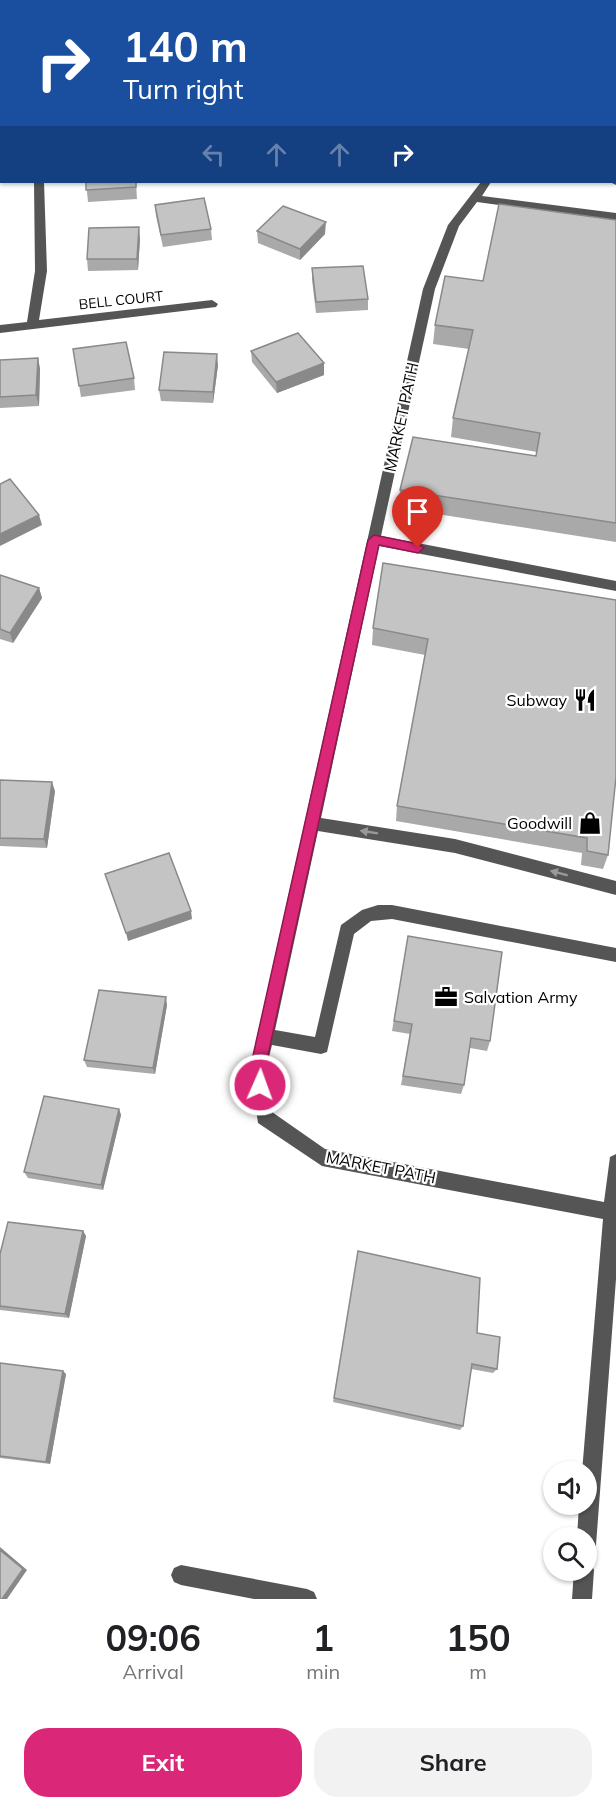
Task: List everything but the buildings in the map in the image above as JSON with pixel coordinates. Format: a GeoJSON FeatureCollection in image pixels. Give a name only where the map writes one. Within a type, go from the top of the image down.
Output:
{"type":"FeatureCollection","features":[{"type":"Feature","properties":{"kind":"street"},"geometry":{"type":"LineString","coordinates":[[33,324],[41,271],[39,183]]}},
{"type":"Feature","properties":{"kind":"street","name":"MARKET PATH"},"geometry":{"type":"LineString","coordinates":[[485,183],[454,225],[429,289],[258,1069],[264,1117],[322,1157],[614,1202]]}},
{"type":"Feature","properties":{"kind":"street"},"geometry":{"type":"LineString","coordinates":[[474,198],[616,217]]}},
{"type":"Feature","properties":{"kind":"street","name":"BELL COURT"},"geometry":{"type":"LineString","coordinates":[[0,329],[212,304]]}},
{"type":"Feature","properties":{"kind":"street"},"geometry":{"type":"LineString","coordinates":[[374,540],[616,586]]}},
{"type":"Feature","properties":{"kind":"street"},"geometry":{"type":"LineString","coordinates":[[312,823],[455,846],[616,888]]}},
{"type":"Feature","properties":{"kind":"street"},"geometry":{"type":"LineString","coordinates":[[265,1036],[321,1046],[347,930],[357,919],[374,911],[392,912],[616,954]]}},
{"type":"Feature","properties":{"kind":"street"},"geometry":{"type":"LineString","coordinates":[[587,1527],[616,1163]]}},
{"type":"Feature","properties":{"kind":"street"},"geometry":{"type":"LineString","coordinates":[[181,1575],[308,1599]]}},
{"type":"Feature","properties":{"kind":"street"},"geometry":{"type":"LineString","coordinates":[[582,1599],[583,1581]]}},
{"type":"Feature","properties":{"kind":"place","name":"Subway"},"geometry":{"type":"Point","coordinates":[585,700]}},
{"type":"Feature","properties":{"kind":"place","name":"Goodwill"},"geometry":{"type":"Point","coordinates":[590,823]}},
{"type":"Feature","properties":{"kind":"place","name":"Salvation Army"},"geometry":{"type":"Point","coordinates":[446,997]}},
{"type":"Feature","properties":{"kind":"route"},"geometry":{"type":"LineString","coordinates":[[260,1085],[258,1069],[374,540],[418,548]]}}]}
